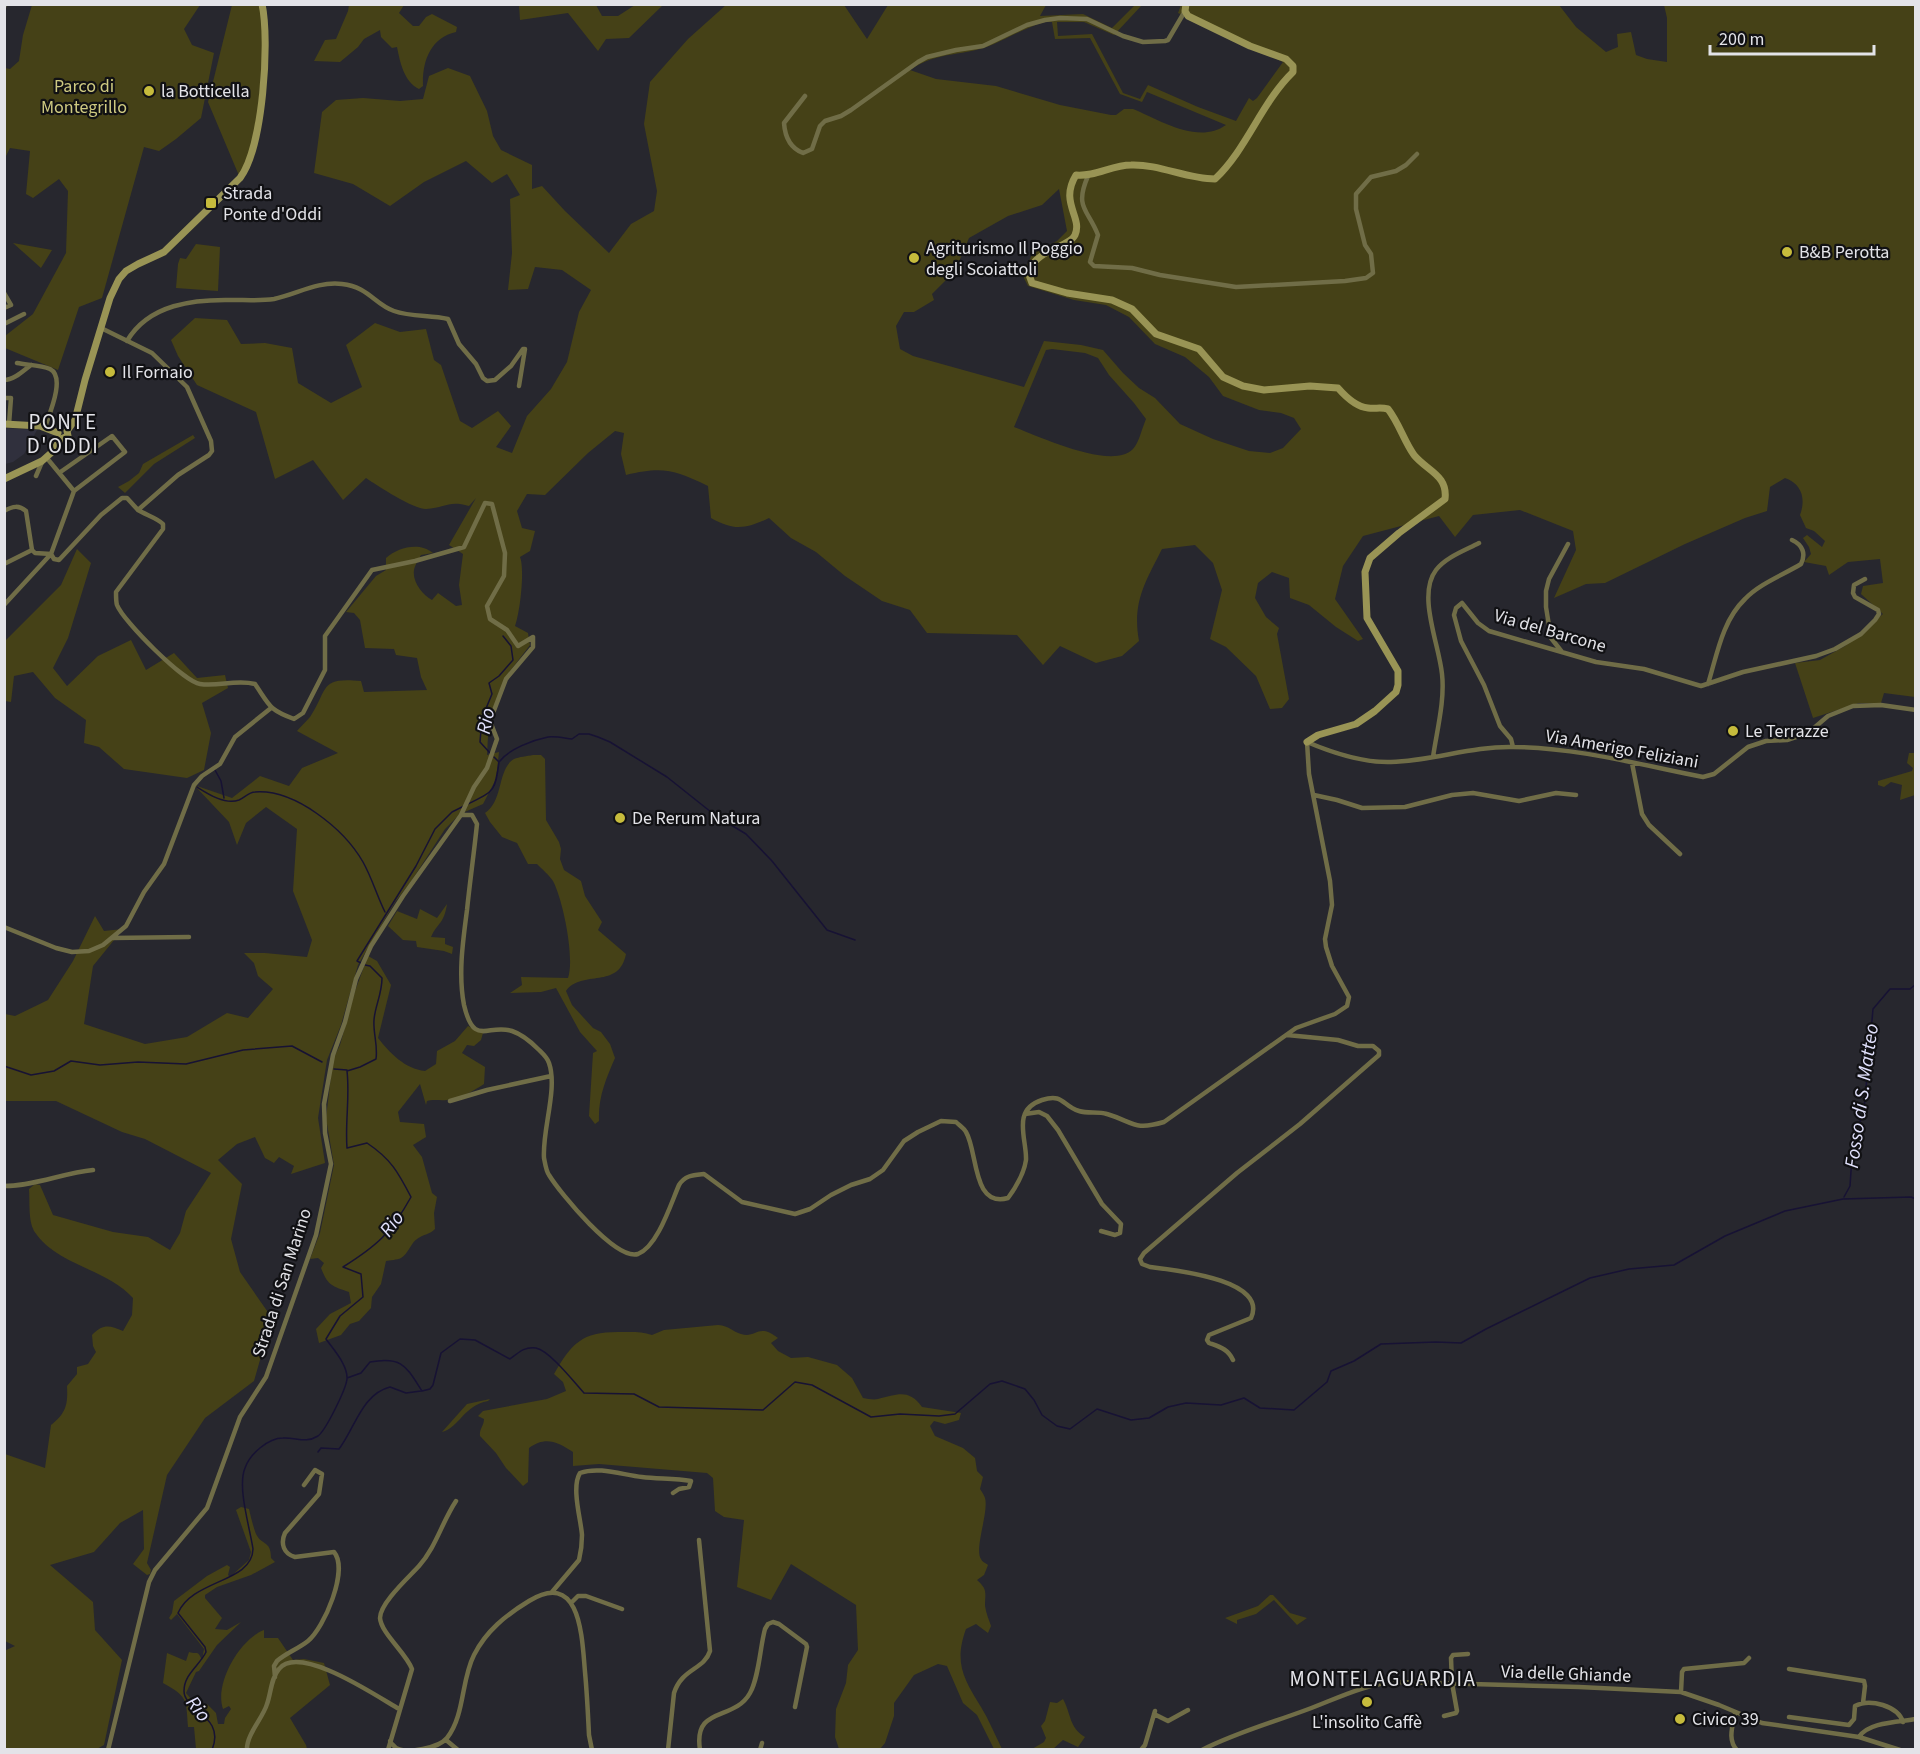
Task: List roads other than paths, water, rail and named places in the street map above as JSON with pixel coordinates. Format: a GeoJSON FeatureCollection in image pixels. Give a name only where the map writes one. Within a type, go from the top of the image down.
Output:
{"type":"FeatureCollection","features":[{"type":"Feature","properties":{"kind":"street"},"geometry":{"type":"LineString","coordinates":[[36,476],[59,436],[60,429],[67,431],[75,420],[110,298],[119,279],[126,271],[164,252],[240,178],[246,169],[262,103],[265,27],[262,4]]}},
{"type":"Feature","properties":{"kind":"street"},"geometry":{"type":"LineString","coordinates":[[461,815],[472,815],[477,824],[461,966],[464,1004],[470,1022],[476,1029],[483,1031],[511,1031],[531,1042],[549,1060],[551,1076],[544,1157],[547,1173],[609,1243],[630,1254],[637,1254],[645,1250],[658,1233],[679,1185],[689,1176],[704,1174],[742,1202],[795,1214],[810,1209],[851,1185],[870,1179],[883,1170],[904,1141],[941,1121],[956,1122],[966,1132],[983,1189],[991,1199],[999,1201],[1008,1198],[1021,1176],[1026,1160],[1022,1127],[1025,1114],[1035,1102],[1048,1098],[1059,1098],[1079,1111],[1106,1113],[1128,1124],[1142,1127],[1164,1122],[1296,1028],[1335,1014],[1347,1006],[1349,997],[1332,966],[1326,947],[1325,939],[1332,904],[1330,881],[1309,774],[1307,742],[1318,735],[1356,724],[1376,711],[1396,692],[1398,671],[1368,618],[1365,572],[1370,558],[1445,499],[1446,490],[1439,476],[1414,454],[1388,409],[1379,406],[1366,408],[1348,399],[1338,388],[1310,386],[1264,390],[1243,386],[1223,377],[1200,349],[1156,334],[1132,309],[1112,300],[1067,293],[1032,284],[1028,272],[1032,263],[1072,240],[1077,232],[1069,201],[1070,186],[1076,176],[1088,176],[1102,170],[1130,165],[1153,167],[1200,179],[1215,179],[1229,166],[1284,81],[1293,72],[1293,66],[1286,58],[1250,46],[1195,20],[1186,8],[1173,34],[1165,41],[1143,42],[1123,36],[1087,19],[1060,18],[1027,25],[983,46],[927,57],[841,116],[825,122],[820,126],[812,148],[803,153],[789,142],[784,133],[784,123],[805,96]]}},
{"type":"Feature","properties":{"kind":"street"},"geometry":{"type":"LineString","coordinates":[[1088,176],[1083,187],[1082,199],[1084,212],[1098,235],[1090,262],[1094,266],[1132,268],[1160,275],[1236,287],[1345,281],[1366,278],[1373,273],[1371,254],[1365,245],[1356,209],[1356,194],[1371,177],[1396,171],[1417,154]]}},
{"type":"Feature","properties":{"kind":"street"},"geometry":{"type":"LineString","coordinates":[[127,341],[135,328],[147,318],[182,303],[220,299],[271,300],[315,286],[340,283],[367,292],[393,311],[448,319],[459,344],[487,381],[495,380],[511,366],[523,348],[525,349],[519,386]]}},
{"type":"Feature","properties":{"kind":"street"},"geometry":{"type":"LineString","coordinates":[[4,293],[11,304],[4,308]]}},
{"type":"Feature","properties":{"kind":"street"},"geometry":{"type":"LineString","coordinates":[[4,324],[24,314]]}},
{"type":"Feature","properties":{"kind":"street"},"geometry":{"type":"LineString","coordinates":[[101,328],[152,353],[187,387],[211,441],[212,451],[209,455],[178,475],[138,510]]}},
{"type":"Feature","properties":{"kind":"street"},"geometry":{"type":"LineString","coordinates":[[17,363],[50,369],[56,377],[56,391],[45,427]]}},
{"type":"Feature","properties":{"kind":"street"},"geometry":{"type":"LineString","coordinates":[[4,380],[8,381],[31,365]]}},
{"type":"Feature","properties":{"kind":"street"},"geometry":{"type":"LineString","coordinates":[[4,399],[11,398],[7,424],[45,427],[59,436]]}},
{"type":"Feature","properties":{"kind":"street"},"geometry":{"type":"LineString","coordinates":[[4,605],[52,552],[74,491],[125,452],[112,436],[59,473]]}},
{"type":"Feature","properties":{"kind":"street"},"geometry":{"type":"LineString","coordinates":[[44,459],[74,491]]}},
{"type":"Feature","properties":{"kind":"street"},"geometry":{"type":"LineString","coordinates":[[4,479],[44,459]]}},
{"type":"Feature","properties":{"kind":"street"},"geometry":{"type":"LineString","coordinates":[[4,927],[72,952],[89,951],[112,938],[126,926],[144,891],[164,864],[194,785],[202,776],[220,764],[236,737],[271,708],[255,684],[245,682],[198,684],[180,673],[135,628],[117,606],[116,592],[163,529],[160,521],[146,516],[127,498],[122,498],[101,515],[59,560],[54,559],[52,552]]}},
{"type":"Feature","properties":{"kind":"street","name":"Strada di San Marino"},"geometry":{"type":"LineString","coordinates":[[108,1749],[149,1582],[155,1570],[207,1508],[240,1417],[266,1377],[316,1235],[331,1164],[325,1133],[324,1104],[333,1055],[360,970],[371,946],[403,896],[461,815],[487,768],[497,739],[490,721],[506,679],[533,647],[532,637],[518,646],[507,630],[490,619],[487,606],[504,576],[505,553],[492,504],[485,503],[464,547],[372,570],[325,636],[325,670],[303,713],[294,719],[285,717],[271,708]]}},
{"type":"Feature","properties":{"kind":"street"},"geometry":{"type":"LineString","coordinates":[[4,511],[14,506],[22,507],[26,511],[32,550]]}},
{"type":"Feature","properties":{"kind":"street"},"geometry":{"type":"LineString","coordinates":[[1708,684],[1724,629],[1737,608],[1746,597],[1801,564],[1804,553],[1800,544],[1792,540]]}},
{"type":"Feature","properties":{"kind":"street"},"geometry":{"type":"LineString","coordinates":[[1433,757],[1442,675],[1427,600],[1430,584],[1435,570],[1479,543]]}},
{"type":"Feature","properties":{"kind":"street"},"geometry":{"type":"LineString","coordinates":[[1562,651],[1551,638],[1546,591],[1549,579],[1568,544]]}},
{"type":"Feature","properties":{"kind":"street"},"geometry":{"type":"LineString","coordinates":[[32,550],[35,553],[52,552]]}},
{"type":"Feature","properties":{"kind":"street"},"geometry":{"type":"LineString","coordinates":[[4,564],[32,550]]}},
{"type":"Feature","properties":{"kind":"street","name":"Via del Barcone"},"geometry":{"type":"LineString","coordinates":[[1513,747],[1511,739],[1500,726],[1484,685],[1461,641],[1454,615],[1456,608],[1462,603],[1478,623],[1489,631],[1596,662],[1644,669],[1701,686],[1725,677],[1816,656],[1835,649],[1861,634],[1879,614],[1878,610],[1855,597],[1853,593],[1854,585],[1865,579]]}},
{"type":"Feature","properties":{"kind":"street","name":"Via Amerigo Feliziani"},"geometry":{"type":"LineString","coordinates":[[1307,742],[1362,760],[1391,762],[1484,748],[1545,748],[1702,777],[1709,776],[1748,747],[1766,741],[1787,741],[1808,733],[1828,716],[1853,706],[1881,705],[1916,710]]}},
{"type":"Feature","properties":{"kind":"street"},"geometry":{"type":"LineString","coordinates":[[1632,763],[1642,814],[1649,825],[1680,854]]}},
{"type":"Feature","properties":{"kind":"street"},"geometry":{"type":"LineString","coordinates":[[1314,795],[1362,808],[1405,807],[1452,795],[1473,793],[1519,801],[1556,793],[1576,795]]}},
{"type":"Feature","properties":{"kind":"street"},"geometry":{"type":"LineString","coordinates":[[112,938],[189,937]]}},
{"type":"Feature","properties":{"kind":"street"},"geometry":{"type":"LineString","coordinates":[[1233,1360],[1225,1348],[1209,1343],[1207,1340],[1209,1335],[1251,1318],[1253,1312],[1249,1295],[1224,1281],[1150,1267],[1142,1264],[1140,1259],[1144,1252],[1300,1124],[1379,1055],[1379,1051],[1373,1046],[1358,1046],[1338,1040],[1287,1035]]}},
{"type":"Feature","properties":{"kind":"street"},"geometry":{"type":"LineString","coordinates":[[450,1101],[551,1076]]}},
{"type":"Feature","properties":{"kind":"street"},"geometry":{"type":"LineString","coordinates":[[1025,1114],[1040,1112],[1047,1116],[1058,1130],[1102,1204],[1121,1224],[1120,1233],[1115,1235],[1101,1231]]}},
{"type":"Feature","properties":{"kind":"street"},"geometry":{"type":"LineString","coordinates":[[4,1186],[18,1186],[93,1170]]}},
{"type":"Feature","properties":{"kind":"street"},"geometry":{"type":"LineString","coordinates":[[274,1677],[274,1666],[277,1661],[307,1642],[317,1631],[335,1592],[338,1579],[339,1561],[334,1552],[295,1557],[286,1552],[284,1548],[285,1533],[319,1494],[322,1478],[320,1471],[315,1470],[304,1485]]}},
{"type":"Feature","properties":{"kind":"street"},"geometry":{"type":"LineString","coordinates":[[552,1592],[579,1560],[582,1535],[579,1524],[577,1481],[580,1473],[585,1471],[609,1472],[691,1481],[689,1487],[679,1488],[673,1493]]}},
{"type":"Feature","properties":{"kind":"street"},"geometry":{"type":"LineString","coordinates":[[388,1749],[412,1669],[384,1627],[380,1617],[381,1612],[388,1600],[430,1554],[456,1501]]}},
{"type":"Feature","properties":{"kind":"street"},"geometry":{"type":"LineString","coordinates":[[668,1749],[676,1686],[682,1677],[701,1664],[710,1651],[699,1540]]}},
{"type":"Feature","properties":{"kind":"street"},"geometry":{"type":"LineString","coordinates":[[390,1741],[395,1748],[427,1749],[446,1740],[458,1712],[470,1665],[490,1630],[528,1602],[552,1592],[561,1594],[571,1603],[577,1614],[582,1634],[592,1749]]}},
{"type":"Feature","properties":{"kind":"street"},"geometry":{"type":"LineString","coordinates":[[571,1603],[578,1596],[586,1596],[622,1610]]}},
{"type":"Feature","properties":{"kind":"street"},"geometry":{"type":"LineString","coordinates":[[700,1749],[699,1734],[707,1719],[730,1711],[750,1693],[765,1629],[768,1624],[774,1622],[785,1628],[807,1647],[795,1707]]}},
{"type":"Feature","properties":{"kind":"street"},"geometry":{"type":"LineString","coordinates":[[1444,1716],[1457,1711],[1452,1683],[1451,1658],[1468,1654]]}},
{"type":"Feature","properties":{"kind":"street"},"geometry":{"type":"LineString","coordinates":[[1681,1692],[1684,1669],[1744,1663],[1749,1658]]}},
{"type":"Feature","properties":{"kind":"street"},"geometry":{"type":"LineString","coordinates":[[248,1749],[248,1742],[267,1704],[274,1677],[278,1669],[287,1663],[306,1662],[323,1667],[399,1709]]}},
{"type":"Feature","properties":{"kind":"street"},"geometry":{"type":"LineString","coordinates":[[1789,1669],[1864,1681],[1863,1703]]}},
{"type":"Feature","properties":{"kind":"street","name":"Via delle Ghiande"},"geometry":{"type":"LineString","coordinates":[[1202,1749],[1366,1687],[1390,1682],[1681,1692],[1762,1723],[1859,1737],[1900,1749]]}},
{"type":"Feature","properties":{"kind":"street"},"geometry":{"type":"LineString","coordinates":[[1789,1717],[1850,1725],[1854,1719],[1856,1706],[1863,1703],[1891,1708],[1900,1714],[1903,1722]]}},
{"type":"Feature","properties":{"kind":"street"},"geometry":{"type":"LineString","coordinates":[[1141,1749],[1145,1746],[1155,1712],[1168,1721],[1188,1710]]}},
{"type":"Feature","properties":{"kind":"street"},"geometry":{"type":"LineString","coordinates":[[1735,1713],[1732,1740],[1733,1746],[1737,1749]]}},
{"type":"Feature","properties":{"kind":"street"},"geometry":{"type":"LineString","coordinates":[[1859,1737],[1862,1732],[1874,1726],[1916,1719]]}},
{"type":"Feature","properties":{"kind":"street"},"geometry":{"type":"LineString","coordinates":[[446,1740],[458,1749]]}},
{"type":"Feature","properties":{"kind":"street"},"geometry":{"type":"LineString","coordinates":[[760,1749],[762,1743]]}},
{"type":"Feature","properties":{"kind":"waterway","name":"Rio"},"geometry":{"type":"LineString","coordinates":[[490,753],[480,742],[482,718],[492,694],[489,683],[499,676],[513,660],[511,646],[503,636]]}},
{"type":"Feature","properties":{"kind":"waterway"},"geometry":{"type":"LineString","coordinates":[[500,761],[522,746],[548,737],[572,739],[579,734],[589,734],[610,742],[667,777],[716,816],[746,834],[772,861],[827,930],[855,940]]}},
{"type":"Feature","properties":{"kind":"waterway","name":"Rio"},"geometry":{"type":"LineString","coordinates":[[468,804],[492,789],[499,762],[494,757]]}},
{"type":"Feature","properties":{"kind":"waterway"},"geometry":{"type":"LineString","coordinates":[[215,770],[221,781],[224,798]]}},
{"type":"Feature","properties":{"kind":"waterway"},"geometry":{"type":"LineString","coordinates":[[197,787],[228,801],[239,800],[253,792],[270,793],[302,804],[331,825],[355,849],[385,912]]}},
{"type":"Feature","properties":{"kind":"waterway","name":"Rio"},"geometry":{"type":"LineString","coordinates":[[361,963],[357,961],[416,866],[435,829],[452,812],[464,806]]}},
{"type":"Feature","properties":{"kind":"waterway","name":"Rio"},"geometry":{"type":"LineString","coordinates":[[212,1750],[215,1739],[214,1729],[190,1704],[184,1691],[189,1675],[206,1652],[205,1647],[178,1613],[185,1602],[196,1593],[243,1569],[250,1560],[253,1549],[242,1486],[245,1468],[251,1457],[260,1448],[277,1439],[305,1440],[318,1436],[330,1418],[343,1391],[347,1374],[343,1363],[326,1339],[340,1316],[363,1297],[361,1274],[343,1267],[383,1237],[411,1197],[393,1167],[375,1149],[367,1143],[347,1148],[347,1071],[376,1059],[374,1020],[382,978],[370,966],[365,965]]}},
{"type":"Feature","properties":{"kind":"waterway","name":"Fosso di S. Matteo"},"geometry":{"type":"LineString","coordinates":[[1844,1197],[1850,1186],[1853,1142],[1864,1110],[1873,1009],[1890,989],[1910,989],[1916,984]]}},
{"type":"Feature","properties":{"kind":"waterway"},"geometry":{"type":"LineString","coordinates":[[4,1066],[31,1075],[54,1071],[71,1061],[100,1065],[138,1062],[186,1064],[243,1050],[292,1046],[322,1062]]}},
{"type":"Feature","properties":{"kind":"waterway"},"geometry":{"type":"LineString","coordinates":[[334,1069],[347,1070]]}},
{"type":"Feature","properties":{"kind":"waterway"},"geometry":{"type":"LineString","coordinates":[[347,1378],[361,1373],[370,1362],[389,1360],[407,1369],[422,1391],[430,1389],[441,1353],[460,1339],[475,1340],[510,1359],[525,1349],[542,1350],[584,1393],[634,1394],[659,1407],[763,1410],[795,1382],[812,1385],[871,1417],[900,1414],[939,1416],[955,1414],[990,1384],[1002,1381],[1025,1389],[1042,1415],[1057,1426],[1070,1429],[1097,1409],[1131,1420],[1149,1418],[1168,1407],[1186,1403],[1221,1405],[1244,1398],[1260,1408],[1294,1410],[1327,1382],[1331,1371],[1354,1361],[1381,1344],[1461,1343],[1590,1278],[1629,1269],[1674,1265],[1725,1236],[1785,1211],[1843,1199],[1911,1197],[1916,1199]]}},
{"type":"Feature","properties":{"kind":"waterway"},"geometry":{"type":"LineString","coordinates":[[318,1452],[321,1448],[339,1449],[366,1404],[380,1391],[390,1387],[406,1393],[421,1391]]}},
{"type":"Feature","properties":{"kind":"place","name":"la Botticella"},"geometry":{"type":"Point","coordinates":[149,91]}},
{"type":"Feature","properties":{"kind":"place","name":"Strada Ponte d'Oddi"},"geometry":{"type":"Point","coordinates":[211,203]}},
{"type":"Feature","properties":{"kind":"place","name":"B&B Perotta"},"geometry":{"type":"Point","coordinates":[1787,252]}},
{"type":"Feature","properties":{"kind":"place","name":"Agriturismo Il Poggio degli Scoiattoli"},"geometry":{"type":"Point","coordinates":[914,258]}},
{"type":"Feature","properties":{"kind":"place","name":"Il Fornaio"},"geometry":{"type":"Point","coordinates":[110,372]}},
{"type":"Feature","properties":{"kind":"place","name":"Le Terrazze"},"geometry":{"type":"Point","coordinates":[1733,731]}},
{"type":"Feature","properties":{"kind":"place","name":"De Rerum Natura"},"geometry":{"type":"Point","coordinates":[620,818]}},
{"type":"Feature","properties":{"kind":"place","name":"L'insolito Caffè"},"geometry":{"type":"Point","coordinates":[1367,1702]}},
{"type":"Feature","properties":{"kind":"place","name":"Civico 39"},"geometry":{"type":"Point","coordinates":[1680,1719]}},
{"type":"Feature","properties":{"kind":"district","name":"PONTE D'ODDI"},"geometry":{"type":"Point","coordinates":[63,434]}},
{"type":"Feature","properties":{"kind":"district","name":"MONTELAGUARDIA"},"geometry":{"type":"Point","coordinates":[1383,1679]}},
{"type":"Feature","properties":{"kind":"park label","name":"Parco di Montegrillo"},"geometry":{"type":"Point","coordinates":[84,96]}}]}
